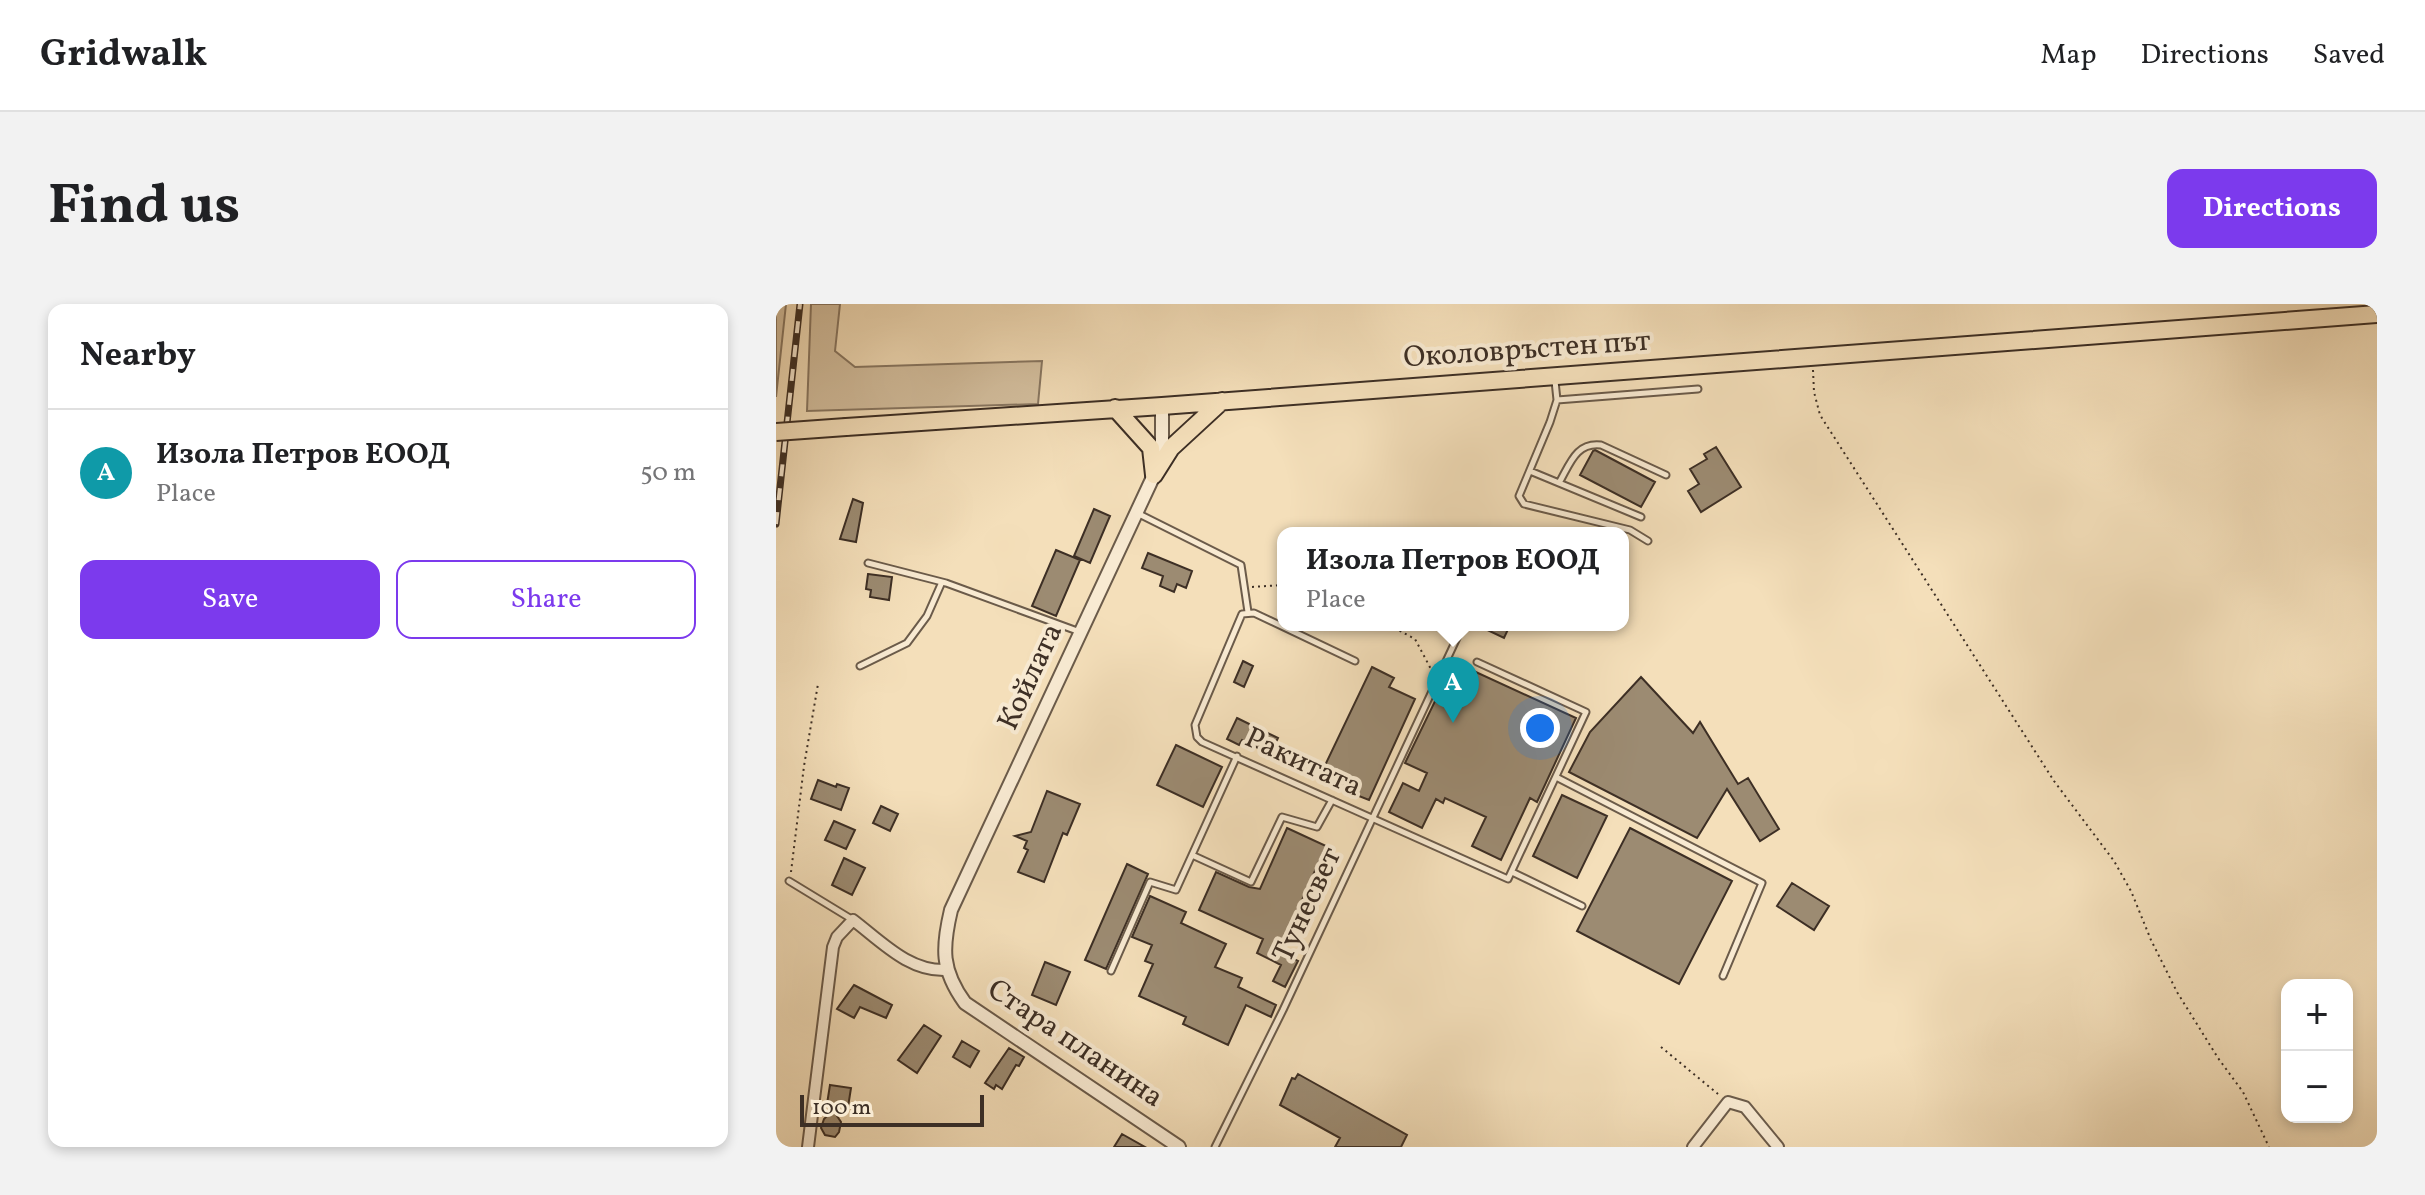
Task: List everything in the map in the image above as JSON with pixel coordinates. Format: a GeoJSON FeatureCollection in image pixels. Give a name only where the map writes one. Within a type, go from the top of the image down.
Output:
{"type":"FeatureCollection","features":[{"type":"Feature","properties":{"kind":"main road","name":"Околовръстен път"},"geometry":{"type":"LineString","coordinates":[[776,432],[1162,406],[2377,314]]}},
{"type":"Feature","properties":{"kind":"main road"},"geometry":{"type":"LineString","coordinates":[[1154,475],[1171,448],[1222,401]]}},
{"type":"Feature","properties":{"kind":"main road"},"geometry":{"type":"LineString","coordinates":[[1115,408],[1151,448],[1154,475]]}},
{"type":"Feature","properties":{"kind":"street","name":"Койлата"},"geometry":{"type":"LineString","coordinates":[[947,970],[946,933],[951,910],[1154,475],[1162,444],[1162,406]]}},
{"type":"Feature","properties":{"kind":"street"},"geometry":{"type":"LineString","coordinates":[[808,1147],[833,947],[837,937],[853,920],[913,966],[930,971],[947,970]]}},
{"type":"Feature","properties":{"kind":"street","name":"Стара планина"},"geometry":{"type":"LineString","coordinates":[[947,970],[954,988],[965,1003],[1179,1147]]}},
{"type":"Feature","properties":{"kind":"street"},"geometry":{"type":"LineString","coordinates":[[1693,1147],[1728,1102],[1745,1107],[1778,1147]]}},
{"type":"Feature","properties":{"kind":"lane"},"geometry":{"type":"LineString","coordinates":[[1554,377],[1557,400],[1519,496],[1524,504],[1618,527]]}},
{"type":"Feature","properties":{"kind":"lane"},"geometry":{"type":"LineString","coordinates":[[1557,400],[1698,389]]}},
{"type":"Feature","properties":{"kind":"lane"},"geometry":{"type":"LineString","coordinates":[[1559,483],[1576,453],[1582,446],[1591,443],[1666,475]]}},
{"type":"Feature","properties":{"kind":"lane"},"geometry":{"type":"LineString","coordinates":[[1530,471],[1641,517]]}},
{"type":"Feature","properties":{"kind":"lane"},"geometry":{"type":"LineString","coordinates":[[1136,513],[1241,565],[1248,612],[1277,624]]}},
{"type":"Feature","properties":{"kind":"lane"},"geometry":{"type":"LineString","coordinates":[[1629,530],[1648,541]]}},
{"type":"Feature","properties":{"kind":"lane"},"geometry":{"type":"LineString","coordinates":[[868,563],[942,582],[1081,633]]}},
{"type":"Feature","properties":{"kind":"lane"},"geometry":{"type":"LineString","coordinates":[[860,666],[907,643],[927,616],[942,582]]}},
{"type":"Feature","properties":{"kind":"lane","name":"Ракитата"},"geometry":{"type":"LineString","coordinates":[[1248,612],[1239,618],[1195,725],[1202,742],[1508,879],[1512,872]]}},
{"type":"Feature","properties":{"kind":"lane"},"geometry":{"type":"LineString","coordinates":[[1292,631],[1355,661]]}},
{"type":"Feature","properties":{"kind":"lane","name":"Тунесвет"},"geometry":{"type":"LineString","coordinates":[[1215,1147],[1283,1010],[1460,631]]}},
{"type":"Feature","properties":{"kind":"lane"},"geometry":{"type":"LineString","coordinates":[[1477,662],[1586,712],[1512,872],[1582,906]]}},
{"type":"Feature","properties":{"kind":"lane"},"geometry":{"type":"LineString","coordinates":[[1111,971],[1150,882],[1176,890],[1237,756]]}},
{"type":"Feature","properties":{"kind":"lane"},"geometry":{"type":"LineString","coordinates":[[1556,777],[1762,883],[1723,976]]}},
{"type":"Feature","properties":{"kind":"lane"},"geometry":{"type":"LineString","coordinates":[[1192,855],[1251,882],[1282,817],[1317,827],[1332,800]]}},
{"type":"Feature","properties":{"kind":"lane"},"geometry":{"type":"LineString","coordinates":[[789,881],[853,920]]}},
{"type":"Feature","properties":{"kind":"path"},"geometry":{"type":"LineString","coordinates":[[1812,356],[1814,392],[1820,415],[2054,781],[2114,861],[2177,992],[2243,1092],[2269,1147]]}},
{"type":"Feature","properties":{"kind":"path"},"geometry":{"type":"LineString","coordinates":[[1244,588],[1277,585]]}},
{"type":"Feature","properties":{"kind":"path"},"geometry":{"type":"LineString","coordinates":[[1400,631],[1415,639],[1436,679]]}},
{"type":"Feature","properties":{"kind":"path"},"geometry":{"type":"LineString","coordinates":[[789,881],[818,684]]}},
{"type":"Feature","properties":{"kind":"path"},"geometry":{"type":"LineString","coordinates":[[1661,1047],[1728,1102]]}},
{"type":"Feature","properties":{"kind":"shaded area"},"geometry":{"type":"Polygon","coordinates":[[[776,304],[786,304],[776,397],[776,304]]]}},
{"type":"Feature","properties":{"kind":"shaded area"},"geometry":{"type":"Polygon","coordinates":[[[811,304],[840,304],[835,351],[855,367],[1042,361],[1038,404],[807,411],[811,304]]]}},
{"type":"Feature","properties":{"kind":"building"},"geometry":{"type":"Polygon","coordinates":[[[1716,447],[1741,487],[1701,512],[1688,491],[1699,484],[1690,469],[1707,459],[1704,454],[1716,447]]]}},
{"type":"Feature","properties":{"kind":"building"},"geometry":{"type":"Polygon","coordinates":[[[1595,450],[1655,482],[1641,507],[1580,475],[1595,450]]]}},
{"type":"Feature","properties":{"kind":"building"},"geometry":{"type":"Polygon","coordinates":[[[853,499],[863,503],[856,542],[840,539],[853,499]]]}},
{"type":"Feature","properties":{"kind":"building"},"geometry":{"type":"Polygon","coordinates":[[[1094,509],[1110,516],[1090,563],[1074,556],[1094,509]]]}},
{"type":"Feature","properties":{"kind":"building"},"geometry":{"type":"Polygon","coordinates":[[[1056,550],[1080,560],[1056,616],[1032,606],[1056,550]]]}},
{"type":"Feature","properties":{"kind":"building"},"geometry":{"type":"Polygon","coordinates":[[[1148,553],[1192,571],[1186,588],[1177,584],[1174,592],[1160,586],[1163,576],[1142,568],[1148,553]]]}},
{"type":"Feature","properties":{"kind":"building"},"geometry":{"type":"Polygon","coordinates":[[[868,574],[892,577],[889,600],[870,597],[871,590],[866,589],[868,574]]]}},
{"type":"Feature","properties":{"kind":"building"},"geometry":{"type":"Polygon","coordinates":[[[1489,631],[1507,631],[1504,638],[1489,631]]]}},
{"type":"Feature","properties":{"kind":"building"},"geometry":{"type":"Polygon","coordinates":[[[1243,661],[1253,666],[1244,687],[1234,682],[1243,661]]]}},
{"type":"Feature","properties":{"kind":"building"},"geometry":{"type":"Polygon","coordinates":[[[1454,662],[1576,718],[1537,802],[1530,798],[1501,860],[1472,846],[1486,817],[1445,798],[1443,803],[1436,799],[1422,828],[1389,812],[1403,783],[1419,791],[1427,773],[1405,763],[1454,662]]]}},
{"type":"Feature","properties":{"kind":"building"},"geometry":{"type":"Polygon","coordinates":[[[1372,667],[1394,678],[1389,687],[1415,699],[1369,800],[1318,780],[1372,667]]]}},
{"type":"Feature","properties":{"kind":"building"},"geometry":{"type":"Polygon","coordinates":[[[1641,677],[1693,733],[1700,722],[1738,784],[1748,778],[1779,829],[1760,841],[1727,789],[1697,838],[1569,772],[1590,732],[1641,677]]]}},
{"type":"Feature","properties":{"kind":"building"},"geometry":{"type":"Polygon","coordinates":[[[1237,718],[1278,738],[1270,754],[1242,740],[1239,745],[1227,739],[1237,718]]]}},
{"type":"Feature","properties":{"kind":"building"},"geometry":{"type":"Polygon","coordinates":[[[1176,745],[1222,767],[1203,807],[1157,785],[1176,745]]]}},
{"type":"Feature","properties":{"kind":"building"},"geometry":{"type":"Polygon","coordinates":[[[818,780],[849,788],[841,810],[811,799],[818,780]]]}},
{"type":"Feature","properties":{"kind":"building"},"geometry":{"type":"Polygon","coordinates":[[[1047,791],[1080,804],[1067,835],[1063,833],[1044,882],[1018,872],[1028,850],[1024,848],[1027,841],[1015,836],[1031,832],[1047,791]]]}},
{"type":"Feature","properties":{"kind":"building"},"geometry":{"type":"Polygon","coordinates":[[[1562,795],[1607,816],[1577,878],[1533,856],[1562,795]]]}},
{"type":"Feature","properties":{"kind":"building"},"geometry":{"type":"Polygon","coordinates":[[[881,806],[898,814],[890,831],[873,823],[881,806]]]}},
{"type":"Feature","properties":{"kind":"building"},"geometry":{"type":"Polygon","coordinates":[[[834,821],[855,830],[846,849],[825,840],[834,821]]]}},
{"type":"Feature","properties":{"kind":"building"},"geometry":{"type":"Polygon","coordinates":[[[1287,828],[1326,846],[1279,952],[1298,961],[1285,987],[1273,981],[1281,965],[1257,953],[1263,939],[1199,910],[1216,872],[1260,889],[1287,828]]]}},
{"type":"Feature","properties":{"kind":"building"},"geometry":{"type":"Polygon","coordinates":[[[1630,828],[1732,881],[1679,984],[1577,931],[1630,828]]]}},
{"type":"Feature","properties":{"kind":"building"},"geometry":{"type":"Polygon","coordinates":[[[844,858],[865,868],[852,895],[832,885],[844,858]]]}},
{"type":"Feature","properties":{"kind":"building"},"geometry":{"type":"Polygon","coordinates":[[[1127,864],[1148,874],[1106,969],[1085,960],[1127,864]]]}},
{"type":"Feature","properties":{"kind":"building"},"geometry":{"type":"Polygon","coordinates":[[[1792,883],[1829,906],[1814,930],[1777,906],[1792,883]]]}},
{"type":"Feature","properties":{"kind":"building"},"geometry":{"type":"Polygon","coordinates":[[[1150,896],[1186,912],[1181,923],[1226,944],[1215,967],[1242,978],[1238,987],[1276,1005],[1271,1017],[1246,1005],[1228,1045],[1183,1024],[1186,1017],[1139,996],[1153,964],[1145,961],[1152,945],[1132,937],[1150,896]]]}},
{"type":"Feature","properties":{"kind":"building"},"geometry":{"type":"Polygon","coordinates":[[[1045,962],[1070,972],[1056,1005],[1032,995],[1045,962]]]}},
{"type":"Feature","properties":{"kind":"building"},"geometry":{"type":"Polygon","coordinates":[[[854,985],[892,1005],[886,1018],[860,1007],[854,1018],[837,1009],[854,985]]]}},
{"type":"Feature","properties":{"kind":"building"},"geometry":{"type":"Polygon","coordinates":[[[924,1025],[941,1036],[917,1073],[898,1060],[924,1025]]]}},
{"type":"Feature","properties":{"kind":"building"},"geometry":{"type":"Polygon","coordinates":[[[962,1041],[979,1051],[970,1067],[953,1057],[962,1041]]]}},
{"type":"Feature","properties":{"kind":"building"},"geometry":{"type":"Polygon","coordinates":[[[1009,1048],[1024,1057],[1002,1089],[996,1085],[994,1089],[985,1083],[1009,1048]]]}},
{"type":"Feature","properties":{"kind":"building"},"geometry":{"type":"Polygon","coordinates":[[[1298,1074],[1407,1135],[1401,1147],[1335,1147],[1340,1138],[1280,1105],[1292,1078],[1295,1079],[1298,1074]]]}},
{"type":"Feature","properties":{"kind":"building"},"geometry":{"type":"Polygon","coordinates":[[[830,1085],[851,1088],[848,1107],[827,1104],[830,1085]]]}},
{"type":"Feature","properties":{"kind":"building"},"geometry":{"type":"Polygon","coordinates":[[[833,1110],[841,1122],[835,1137],[825,1135],[821,1128],[824,1119],[833,1110]]]}},
{"type":"Feature","properties":{"kind":"building"},"geometry":{"type":"Polygon","coordinates":[[[1122,1134],[1145,1147],[1114,1147],[1122,1134]]]}},
{"type":"Feature","properties":{"kind":"railway"},"geometry":{"type":"LineString","coordinates":[[776,524],[800,304]]}},
{"type":"Feature","properties":{"kind":"place","name":"Изола Петров ЕООД"},"geometry":{"type":"Point","coordinates":[1453,723]}}]}
